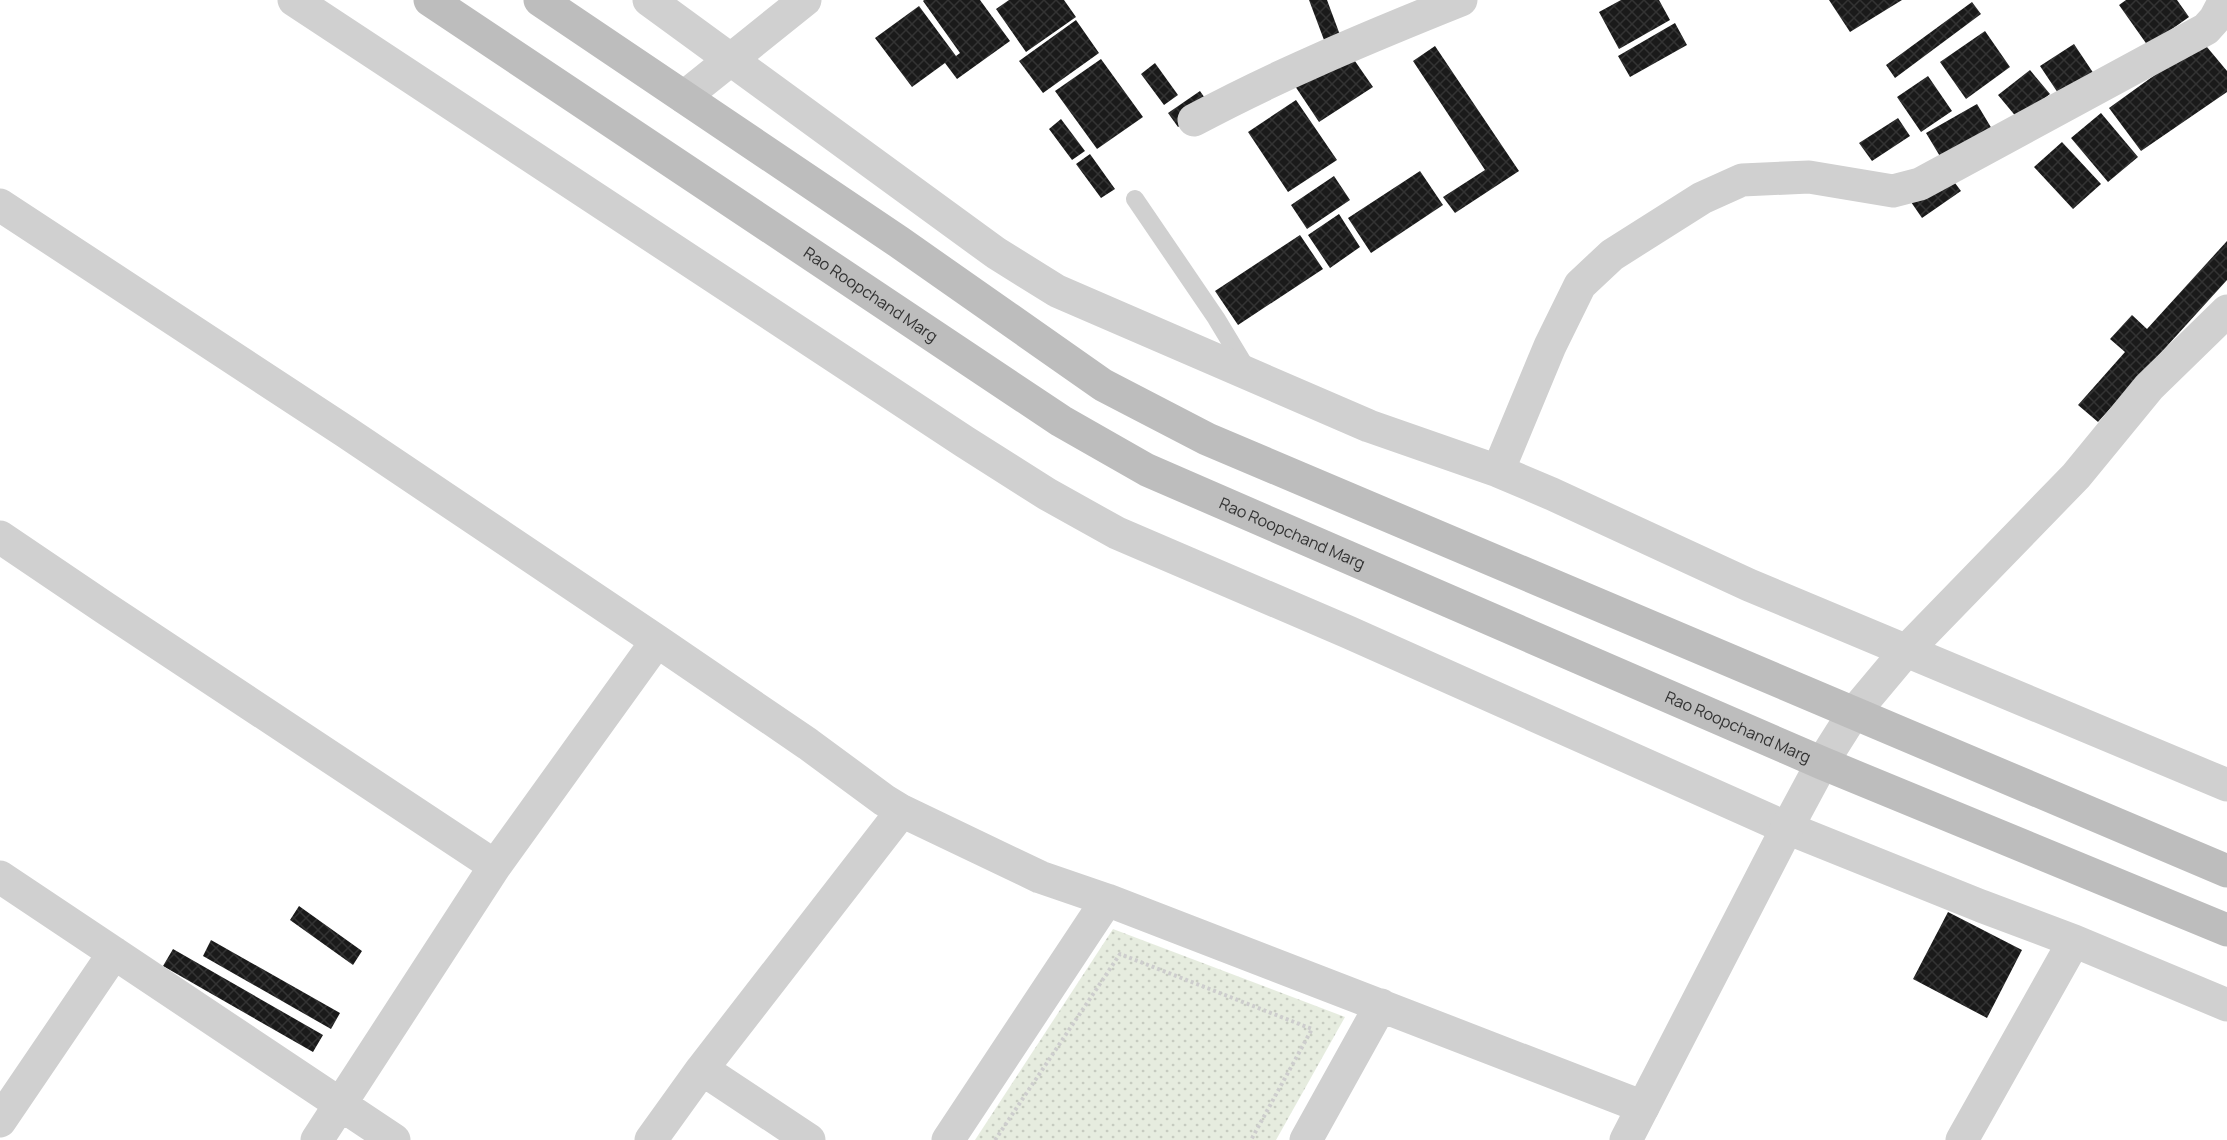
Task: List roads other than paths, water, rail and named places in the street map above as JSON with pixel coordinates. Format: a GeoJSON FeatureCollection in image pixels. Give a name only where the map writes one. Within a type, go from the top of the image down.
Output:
{"type":"FeatureCollection","features":[{"type":"Feature","properties":{"kind":"main road","name":"Rao Roopchand Marg"},"geometry":{"type":"LineString","coordinates":[[430,0],[1061,421],[1147,470],[1822,763],[2227,930]]}},
{"type":"Feature","properties":{"kind":"main road"},"geometry":{"type":"LineString","coordinates":[[540,0],[899,242],[1103,385],[1207,439],[2227,871]]}},
{"type":"Feature","properties":{"kind":"street"},"geometry":{"type":"LineString","coordinates":[[294,0],[802,337],[1057,500],[1117,533],[1347,632],[1787,828],[1970,902],[2074,940],[2227,1005]]}},
{"type":"Feature","properties":{"kind":"street"},"geometry":{"type":"LineString","coordinates":[[649,0],[996,253],[1057,291],[1369,426],[1498,471],[1749,585],[2227,785]]}},
{"type":"Feature","properties":{"kind":"street"},"geometry":{"type":"LineString","coordinates":[[684,97],[805,0]]}},
{"type":"Feature","properties":{"kind":"street"},"geometry":{"type":"LineString","coordinates":[[1194,120],[1248,92],[1461,0]]}},
{"type":"Feature","properties":{"kind":"street"},"geometry":{"type":"LineString","coordinates":[[1498,471],[1550,346],[1580,285],[1612,255],[1702,198],[1742,180],[1809,177],[1893,191],[1920,184],[2205,29],[2215,19],[2225,0]]}},
{"type":"Feature","properties":{"kind":"street"},"geometry":{"type":"LineString","coordinates":[[0,205],[657,641],[902,811],[1040,877],[1107,900],[1643,1107]]}},
{"type":"Feature","properties":{"kind":"street"},"geometry":{"type":"LineString","coordinates":[[1626,1140],[1787,828],[1822,763],[1853,714],[1905,652],[2076,476],[2149,387],[2227,311]]}},
{"type":"Feature","properties":{"kind":"street"},"geometry":{"type":"LineString","coordinates":[[0,537],[495,866]]}},
{"type":"Feature","properties":{"kind":"street"},"geometry":{"type":"LineString","coordinates":[[316,1140],[495,866],[657,641]]}},
{"type":"Feature","properties":{"kind":"street"},"geometry":{"type":"LineString","coordinates":[[651,1140],[702,1069],[902,811]]}},
{"type":"Feature","properties":{"kind":"street"},"geometry":{"type":"LineString","coordinates":[[0,877],[394,1140]]}},
{"type":"Feature","properties":{"kind":"street"},"geometry":{"type":"LineString","coordinates":[[948,1140],[1107,900]]}},
{"type":"Feature","properties":{"kind":"street"},"geometry":{"type":"LineString","coordinates":[[1962,1140],[2074,940]]}},
{"type":"Feature","properties":{"kind":"street"},"geometry":{"type":"LineString","coordinates":[[0,1121],[114,953]]}},
{"type":"Feature","properties":{"kind":"street"},"geometry":{"type":"LineString","coordinates":[[1306,1140],[1381,1005]]}},
{"type":"Feature","properties":{"kind":"street"},"geometry":{"type":"LineString","coordinates":[[702,1069],[809,1140]]}},
{"type":"Feature","properties":{"kind":"lane"},"geometry":{"type":"LineString","coordinates":[[1135,199],[1216,318],[1249,373]]}}]}
